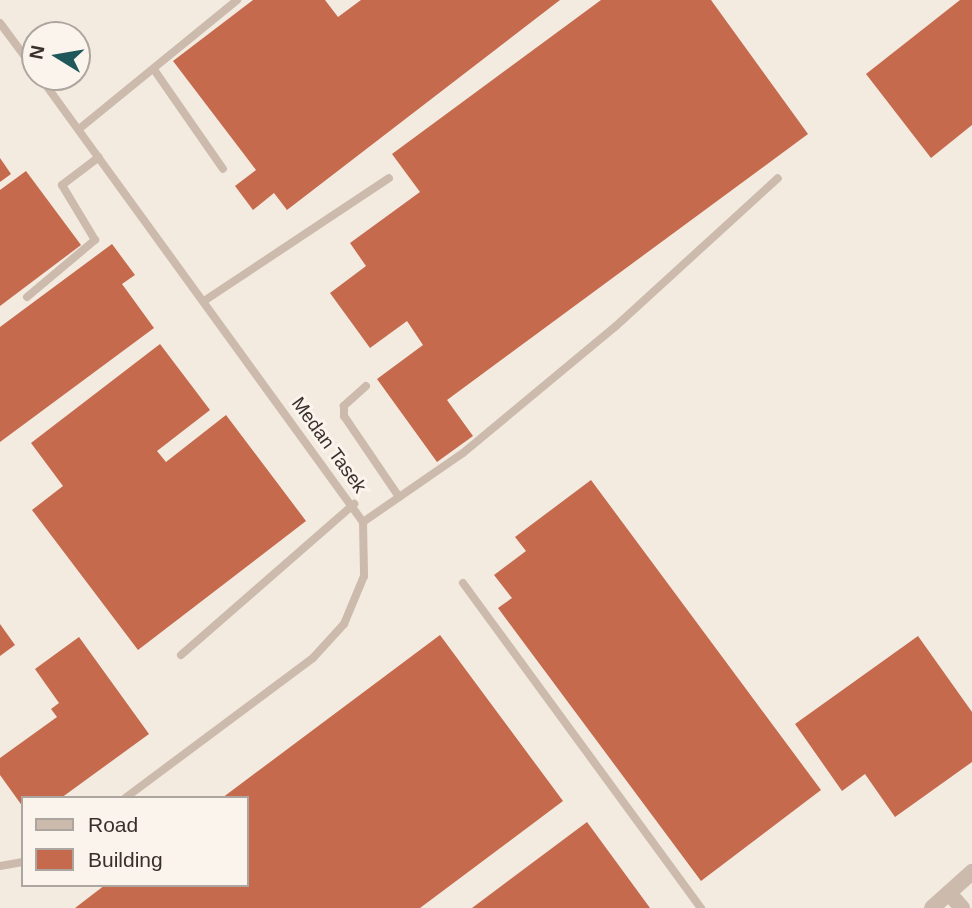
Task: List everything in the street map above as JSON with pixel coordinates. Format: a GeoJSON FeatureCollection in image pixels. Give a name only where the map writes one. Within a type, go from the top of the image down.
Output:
{"type":"FeatureCollection","features":[{"type":"Feature","properties":{"kind":"street"},"geometry":{"type":"LineString","coordinates":[[932,908],[972,872]]}},
{"type":"Feature","properties":{"kind":"street"},"geometry":{"type":"LineString","coordinates":[[949,893],[962,908]]}},
{"type":"Feature","properties":{"kind":"lane"},"geometry":{"type":"LineString","coordinates":[[79,129],[155,71],[237,0]]}},
{"type":"Feature","properties":{"kind":"lane"},"geometry":{"type":"LineString","coordinates":[[0,23],[21,51]]}},
{"type":"Feature","properties":{"kind":"lane"},"geometry":{"type":"LineString","coordinates":[[155,71],[223,169]]}},
{"type":"Feature","properties":{"kind":"lane","name":"Medan Tasek"},"geometry":{"type":"LineString","coordinates":[[50,91],[354,504],[363,522],[364,576],[344,624],[313,658],[128,796]]}},
{"type":"Feature","properties":{"kind":"lane"},"geometry":{"type":"LineString","coordinates":[[27,297],[95,240],[62,185],[99,157]]}},
{"type":"Feature","properties":{"kind":"lane"},"geometry":{"type":"LineString","coordinates":[[204,301],[389,178]]}},
{"type":"Feature","properties":{"kind":"lane"},"geometry":{"type":"LineString","coordinates":[[363,522],[399,497],[616,326],[778,178]]}},
{"type":"Feature","properties":{"kind":"lane"},"geometry":{"type":"LineString","coordinates":[[366,386],[344,406],[344,416],[399,497]]}},
{"type":"Feature","properties":{"kind":"lane"},"geometry":{"type":"LineString","coordinates":[[181,655],[354,504]]}},
{"type":"Feature","properties":{"kind":"lane"},"geometry":{"type":"LineString","coordinates":[[463,583],[701,908]]}},
{"type":"Feature","properties":{"kind":"lane"},"geometry":{"type":"LineString","coordinates":[[0,866],[21,862]]}},
{"type":"Feature","properties":{"kind":"building"},"geometry":{"type":"Polygon","coordinates":[[[253,0],[325,0],[338,17],[361,0],[560,0],[287,210],[274,193],[253,210],[235,186],[256,170],[173,61],[253,0]]]}},
{"type":"Feature","properties":{"kind":"building"},"geometry":{"type":"Polygon","coordinates":[[[601,0],[711,0],[808,134],[447,400],[473,436],[437,462],[377,379],[423,345],[407,321],[370,348],[330,293],[366,266],[350,243],[420,192],[392,154],[601,0]]]}},
{"type":"Feature","properties":{"kind":"building"},"geometry":{"type":"Polygon","coordinates":[[[960,0],[972,0],[972,125],[931,158],[866,74],[960,0]]]}},
{"type":"Feature","properties":{"kind":"building"},"geometry":{"type":"Polygon","coordinates":[[[0,158],[11,174],[0,182],[0,158]]]}},
{"type":"Feature","properties":{"kind":"building"},"geometry":{"type":"Polygon","coordinates":[[[26,171],[81,245],[0,306],[0,190],[26,171]]]}},
{"type":"Feature","properties":{"kind":"building"},"geometry":{"type":"Polygon","coordinates":[[[112,244],[135,275],[122,284],[154,328],[0,442],[0,327],[112,244]]]}},
{"type":"Feature","properties":{"kind":"building"},"geometry":{"type":"Polygon","coordinates":[[[160,344],[210,410],[157,451],[166,462],[226,415],[306,521],[138,650],[32,510],[63,486],[31,443],[160,344]]]}},
{"type":"Feature","properties":{"kind":"building"},"geometry":{"type":"Polygon","coordinates":[[[591,480],[821,790],[701,881],[498,608],[512,598],[494,575],[526,551],[515,537],[591,480]]]}},
{"type":"Feature","properties":{"kind":"building"},"geometry":{"type":"Polygon","coordinates":[[[0,624],[15,645],[0,656],[0,624]]]}},
{"type":"Feature","properties":{"kind":"building"},"geometry":{"type":"Polygon","coordinates":[[[440,635],[563,801],[420,908],[75,908],[102,887],[248,887],[248,796],[225,796],[440,635]]]}},
{"type":"Feature","properties":{"kind":"building"},"geometry":{"type":"Polygon","coordinates":[[[918,636],[972,712],[972,762],[895,817],[865,774],[842,791],[795,724],[918,636]]]}},
{"type":"Feature","properties":{"kind":"building"},"geometry":{"type":"Polygon","coordinates":[[[79,637],[149,734],[64,796],[21,796],[21,804],[0,775],[0,758],[57,717],[51,709],[59,703],[35,669],[79,637]]]}},
{"type":"Feature","properties":{"kind":"building"},"geometry":{"type":"Polygon","coordinates":[[[587,822],[650,908],[472,908],[587,822]]]}}]}
